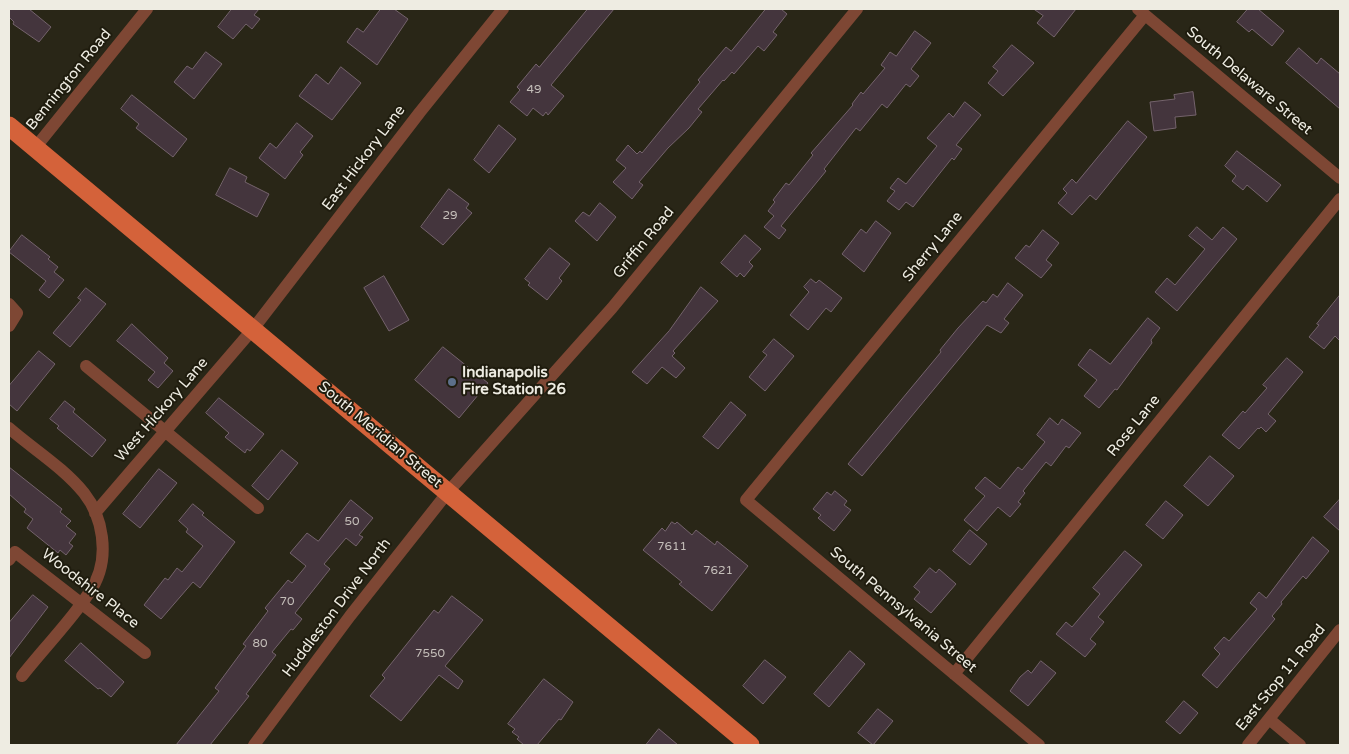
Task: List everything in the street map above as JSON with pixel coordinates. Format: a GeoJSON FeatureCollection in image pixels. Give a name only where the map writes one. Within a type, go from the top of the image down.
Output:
{"type":"FeatureCollection","features":[{"type":"Feature","properties":{"kind":"main road","name":"South Meridian Street"},"geometry":{"type":"LineString","coordinates":[[9,126],[750,745]]}},
{"type":"Feature","properties":{"kind":"street","name":"Bennington Road"},"geometry":{"type":"LineString","coordinates":[[35,148],[146,9]]}},
{"type":"Feature","properties":{"kind":"street","name":"East Hickory Lane"},"geometry":{"type":"LineString","coordinates":[[253,329],[420,112],[503,9]]}},
{"type":"Feature","properties":{"kind":"street","name":"Griffin Road"},"geometry":{"type":"LineString","coordinates":[[448,492],[612,308],[857,9]]}},
{"type":"Feature","properties":{"kind":"street","name":"South Delaware Street"},"geometry":{"type":"LineString","coordinates":[[1141,12],[1340,178]]}},
{"type":"Feature","properties":{"kind":"street","name":"Sherry Lane"},"geometry":{"type":"LineString","coordinates":[[746,500],[1141,12]]}},
{"type":"Feature","properties":{"kind":"street","name":"Rose Lane"},"geometry":{"type":"LineString","coordinates":[[954,674],[1340,199]]}},
{"type":"Feature","properties":{"kind":"street"},"geometry":{"type":"LineString","coordinates":[[9,326],[13,309]]}},
{"type":"Feature","properties":{"kind":"street","name":"West Hickory Lane"},"geometry":{"type":"LineString","coordinates":[[96,513],[253,329]]}},
{"type":"Feature","properties":{"kind":"street"},"geometry":{"type":"LineString","coordinates":[[86,366],[258,508]]}},
{"type":"Feature","properties":{"kind":"street"},"geometry":{"type":"LineString","coordinates":[[9,428],[77,486],[96,513],[102,540],[102,561],[96,581],[81,603],[22,676]]}},
{"type":"Feature","properties":{"kind":"street","name":"Huddleston Drive North"},"geometry":{"type":"LineString","coordinates":[[254,745],[350,616],[448,492]]}},
{"type":"Feature","properties":{"kind":"street","name":"South Pennsylvania Street"},"geometry":{"type":"LineString","coordinates":[[746,500],[1039,745]]}},
{"type":"Feature","properties":{"kind":"street","name":"Woodshire Place"},"geometry":{"type":"LineString","coordinates":[[12,556],[81,603],[145,652]]}},
{"type":"Feature","properties":{"kind":"street","name":"East Stop 11 Road"},"geometry":{"type":"LineString","coordinates":[[1248,745],[1340,630]]}},
{"type":"Feature","properties":{"kind":"street"},"geometry":{"type":"LineString","coordinates":[[1269,719],[1300,745]]}},
{"type":"Feature","properties":{"kind":"building"},"geometry":{"type":"Polygon","coordinates":[[[9,9],[29,9],[51,27],[39,42],[13,24],[14,22],[9,17],[9,9]]]}},
{"type":"Feature","properties":{"kind":"building"},"geometry":{"type":"Polygon","coordinates":[[[232,9],[259,9],[254,15],[260,19],[252,29],[246,24],[233,39],[218,27],[232,9]]]}},
{"type":"Feature","properties":{"kind":"building"},"geometry":{"type":"Polygon","coordinates":[[[381,9],[394,9],[408,19],[377,65],[347,42],[357,28],[363,32],[381,9]]]}},
{"type":"Feature","properties":{"kind":"building"},"geometry":{"type":"Polygon","coordinates":[[[588,9],[614,9],[551,85],[564,96],[548,115],[546,112],[543,116],[533,108],[527,116],[510,102],[520,90],[517,87],[536,64],[539,67],[588,9]]]}},
{"type":"Feature","properties":{"kind":"building"},"geometry":{"type":"Polygon","coordinates":[[[766,9],[781,9],[787,14],[773,32],[777,35],[764,51],[758,46],[734,74],[732,72],[723,80],[698,109],[702,112],[689,128],[668,148],[639,182],[643,185],[632,199],[613,182],[626,168],[616,160],[628,145],[637,154],[640,151],[642,153],[726,47],[731,51],[766,9]]]}},
{"type":"Feature","properties":{"kind":"building"},"geometry":{"type":"Polygon","coordinates":[[[1034,9],[1076,9],[1054,37],[1037,23],[1043,16],[1034,9]]]}},
{"type":"Feature","properties":{"kind":"building"},"geometry":{"type":"Polygon","coordinates":[[[1248,9],[1258,9],[1284,31],[1272,46],[1252,29],[1249,32],[1237,22],[1248,9]]]}},
{"type":"Feature","properties":{"kind":"building"},"geometry":{"type":"Polygon","coordinates":[[[915,31],[931,43],[911,69],[919,76],[910,87],[906,84],[887,108],[882,104],[860,131],[856,128],[824,169],[826,171],[781,226],[786,230],[779,239],[764,227],[774,216],[768,211],[775,202],[773,200],[786,183],[789,185],[813,155],[811,153],[853,105],[861,92],[863,94],[885,68],[881,65],[890,52],[896,56],[915,31]]]}},
{"type":"Feature","properties":{"kind":"building"},"geometry":{"type":"Polygon","coordinates":[[[1012,45],[1034,63],[1003,96],[988,83],[998,71],[993,67],[1012,45]]]}},
{"type":"Feature","properties":{"kind":"building"},"geometry":{"type":"Polygon","coordinates":[[[1299,48],[1317,64],[1321,58],[1340,74],[1340,109],[1286,63],[1299,48]]]}},
{"type":"Feature","properties":{"kind":"building"},"geometry":{"type":"Polygon","coordinates":[[[206,52],[222,64],[194,99],[174,82],[187,66],[192,69],[206,52]]]}},
{"type":"Feature","properties":{"kind":"building"},"geometry":{"type":"Polygon","coordinates":[[[341,67],[361,83],[332,120],[299,96],[316,74],[328,84],[341,67]]]}},
{"type":"Feature","properties":{"kind":"building"},"geometry":{"type":"Polygon","coordinates":[[[1193,92],[1196,115],[1175,117],[1176,128],[1154,131],[1150,102],[1175,99],[1174,95],[1193,92]]]}},
{"type":"Feature","properties":{"kind":"building"},"geometry":{"type":"Polygon","coordinates":[[[132,95],[187,139],[173,157],[136,128],[139,124],[121,109],[132,95]]]}},
{"type":"Feature","properties":{"kind":"building"},"geometry":{"type":"Polygon","coordinates":[[[965,102],[981,115],[956,145],[962,149],[954,160],[952,158],[913,207],[906,202],[899,210],[887,201],[895,191],[890,188],[898,178],[906,184],[937,146],[927,138],[949,113],[953,117],[965,102]]]}},
{"type":"Feature","properties":{"kind":"building"},"geometry":{"type":"Polygon","coordinates":[[[1128,121],[1147,137],[1096,200],[1090,195],[1072,215],[1058,203],[1067,193],[1063,189],[1072,179],[1076,183],[1128,121]]]}},
{"type":"Feature","properties":{"kind":"building"},"geometry":{"type":"Polygon","coordinates":[[[297,123],[313,136],[300,152],[303,155],[285,179],[259,158],[270,143],[276,148],[297,123]]]}},
{"type":"Feature","properties":{"kind":"building"},"geometry":{"type":"Polygon","coordinates":[[[499,125],[516,139],[489,173],[474,160],[499,125]]]}},
{"type":"Feature","properties":{"kind":"building"},"geometry":{"type":"Polygon","coordinates":[[[1237,151],[1281,185],[1267,202],[1247,185],[1243,190],[1232,181],[1236,176],[1225,166],[1237,151]]]}},
{"type":"Feature","properties":{"kind":"building"},"geometry":{"type":"Polygon","coordinates":[[[230,168],[247,177],[245,182],[269,194],[257,217],[216,195],[230,168]]]}},
{"type":"Feature","properties":{"kind":"building"},"geometry":{"type":"Polygon","coordinates":[[[449,189],[469,204],[466,208],[472,213],[443,245],[421,227],[449,189]]]}},
{"type":"Feature","properties":{"kind":"building"},"geometry":{"type":"Polygon","coordinates":[[[600,203],[616,217],[597,241],[575,221],[583,212],[589,216],[600,203]]]}},
{"type":"Feature","properties":{"kind":"building"},"geometry":{"type":"Polygon","coordinates":[[[876,221],[891,233],[864,272],[842,254],[861,229],[866,233],[876,221]]]}},
{"type":"Feature","properties":{"kind":"building"},"geometry":{"type":"Polygon","coordinates":[[[1197,227],[1212,240],[1223,227],[1237,239],[1177,311],[1155,292],[1167,278],[1175,285],[1205,249],[1189,236],[1197,227]]]}},
{"type":"Feature","properties":{"kind":"building"},"geometry":{"type":"Polygon","coordinates":[[[1043,230],[1059,243],[1046,260],[1052,265],[1041,278],[1015,258],[1026,245],[1029,247],[1043,230]]]}},
{"type":"Feature","properties":{"kind":"building"},"geometry":{"type":"Polygon","coordinates":[[[22,235],[50,257],[48,259],[58,267],[54,272],[64,280],[49,298],[39,290],[46,281],[9,252],[22,235]]]}},
{"type":"Feature","properties":{"kind":"building"},"geometry":{"type":"Polygon","coordinates":[[[745,235],[761,249],[749,262],[753,266],[744,277],[740,273],[737,277],[721,263],[745,235]]]}},
{"type":"Feature","properties":{"kind":"building"},"geometry":{"type":"Polygon","coordinates":[[[550,248],[570,264],[559,278],[562,281],[547,300],[528,285],[530,283],[525,279],[550,248]]]}},
{"type":"Feature","properties":{"kind":"building"},"geometry":{"type":"Polygon","coordinates":[[[384,276],[409,320],[389,331],[364,288],[384,276]]]}},
{"type":"Feature","properties":{"kind":"building"},"geometry":{"type":"Polygon","coordinates":[[[811,279],[816,283],[819,280],[842,298],[831,312],[826,308],[808,330],[790,315],[809,292],[804,287],[811,279]]]}},
{"type":"Feature","properties":{"kind":"building"},"geometry":{"type":"Polygon","coordinates":[[[1008,283],[1023,295],[1004,319],[1009,323],[1001,333],[987,325],[862,476],[848,464],[941,352],[940,350],[958,328],[983,301],[986,303],[993,294],[997,297],[1008,283]]]}},
{"type":"Feature","properties":{"kind":"building"},"geometry":{"type":"Polygon","coordinates":[[[701,287],[718,301],[673,351],[675,353],[672,356],[685,368],[676,378],[662,367],[647,384],[632,372],[669,331],[701,287]]]}},
{"type":"Feature","properties":{"kind":"building"},"geometry":{"type":"Polygon","coordinates":[[[86,288],[106,304],[70,347],[53,333],[81,300],[78,298],[86,288]]]}},
{"type":"Feature","properties":{"kind":"building"},"geometry":{"type":"Polygon","coordinates":[[[1340,295],[1340,341],[1335,336],[1324,349],[1309,337],[1340,295]]]}},
{"type":"Feature","properties":{"kind":"building"},"geometry":{"type":"Polygon","coordinates":[[[1148,318],[1160,328],[1151,340],[1152,343],[1117,390],[1115,389],[1099,408],[1084,396],[1097,380],[1078,365],[1090,349],[1110,364],[1148,318]]]}},
{"type":"Feature","properties":{"kind":"building"},"geometry":{"type":"Polygon","coordinates":[[[132,324],[168,358],[164,363],[173,371],[158,388],[148,380],[155,372],[117,341],[132,324]]]}},
{"type":"Feature","properties":{"kind":"building"},"geometry":{"type":"Polygon","coordinates":[[[774,339],[794,356],[765,391],[749,377],[767,355],[763,352],[774,339]]]}},
{"type":"Feature","properties":{"kind":"building","name":"Indianapolis Fire Station 26"},"geometry":{"type":"Polygon","coordinates":[[[443,347],[488,383],[459,418],[415,380],[443,347]]]}},
{"type":"Feature","properties":{"kind":"building"},"geometry":{"type":"Polygon","coordinates":[[[39,351],[55,364],[17,411],[9,404],[9,386],[39,351]]]}},
{"type":"Feature","properties":{"kind":"building"},"geometry":{"type":"Polygon","coordinates":[[[1287,358],[1303,372],[1268,414],[1276,421],[1266,432],[1261,427],[1258,428],[1239,449],[1222,435],[1267,388],[1263,385],[1287,358]]]}},
{"type":"Feature","properties":{"kind":"building"},"geometry":{"type":"Polygon","coordinates":[[[219,398],[264,434],[250,451],[247,449],[245,453],[225,437],[229,433],[206,413],[219,398]]]}},
{"type":"Feature","properties":{"kind":"building"},"geometry":{"type":"Polygon","coordinates":[[[65,401],[75,409],[73,412],[106,440],[92,457],[57,428],[59,426],[50,419],[65,401]]]}},
{"type":"Feature","properties":{"kind":"building"},"geometry":{"type":"Polygon","coordinates":[[[731,402],[746,415],[718,449],[703,437],[731,402]]]}},
{"type":"Feature","properties":{"kind":"building"},"geometry":{"type":"Polygon","coordinates":[[[1050,418],[1058,425],[1062,419],[1081,433],[1069,448],[1066,446],[1051,466],[1046,462],[1023,491],[1025,493],[1018,502],[1021,504],[1010,517],[998,507],[977,531],[964,520],[985,496],[975,488],[985,477],[1000,489],[1018,467],[1022,470],[1045,442],[1037,435],[1050,418]]]}},
{"type":"Feature","properties":{"kind":"building"},"geometry":{"type":"Polygon","coordinates":[[[282,450],[298,463],[268,500],[252,486],[282,450]]]}},
{"type":"Feature","properties":{"kind":"building"},"geometry":{"type":"Polygon","coordinates":[[[1210,456],[1234,476],[1208,506],[1184,486],[1210,456]]]}},
{"type":"Feature","properties":{"kind":"building"},"geometry":{"type":"Polygon","coordinates":[[[9,467],[62,509],[60,512],[71,521],[66,526],[76,534],[69,543],[73,546],[66,555],[60,550],[58,553],[27,528],[33,519],[24,512],[26,509],[9,494],[9,467]]]}},
{"type":"Feature","properties":{"kind":"building"},"geometry":{"type":"Polygon","coordinates":[[[159,469],[177,483],[140,528],[123,514],[159,469]]]}},
{"type":"Feature","properties":{"kind":"building"},"geometry":{"type":"Polygon","coordinates":[[[835,491],[847,501],[844,505],[851,510],[834,531],[818,518],[821,515],[813,509],[827,492],[831,495],[835,491]]]}},
{"type":"Feature","properties":{"kind":"building"},"geometry":{"type":"Polygon","coordinates":[[[1340,499],[1340,531],[1324,517],[1340,499]]]}},
{"type":"Feature","properties":{"kind":"building"},"geometry":{"type":"Polygon","coordinates":[[[351,500],[373,518],[359,535],[363,537],[356,546],[346,538],[324,564],[330,569],[295,613],[302,619],[272,652],[276,655],[246,694],[249,696],[210,745],[176,745],[219,691],[215,688],[246,646],[243,644],[268,611],[265,608],[288,580],[292,583],[306,566],[290,553],[307,533],[318,541],[351,500]]]}},
{"type":"Feature","properties":{"kind":"building"},"geometry":{"type":"Polygon","coordinates":[[[1166,501],[1183,515],[1163,539],[1146,525],[1166,501]]]}},
{"type":"Feature","properties":{"kind":"building"},"geometry":{"type":"Polygon","coordinates":[[[193,504],[204,513],[202,515],[235,542],[200,588],[193,582],[161,619],[144,605],[165,578],[168,580],[177,568],[182,572],[203,546],[186,532],[188,529],[179,521],[193,504]]]}},
{"type":"Feature","properties":{"kind":"building"},"geometry":{"type":"Polygon","coordinates":[[[672,522],[675,524],[677,522],[692,535],[696,530],[715,545],[717,541],[748,566],[712,611],[679,584],[682,582],[643,550],[662,528],[665,531],[672,522]]]}},
{"type":"Feature","properties":{"kind":"building"},"geometry":{"type":"Polygon","coordinates":[[[970,530],[987,544],[970,565],[953,551],[970,530]]]}},
{"type":"Feature","properties":{"kind":"building"},"geometry":{"type":"Polygon","coordinates":[[[1313,537],[1329,551],[1306,579],[1303,576],[1281,602],[1282,604],[1272,616],[1275,619],[1217,688],[1202,675],[1220,654],[1214,648],[1224,637],[1229,641],[1257,609],[1250,603],[1259,592],[1266,598],[1313,537]]]}},
{"type":"Feature","properties":{"kind":"building"},"geometry":{"type":"Polygon","coordinates":[[[1125,551],[1142,565],[1098,617],[1104,622],[1090,639],[1096,644],[1085,657],[1056,634],[1066,622],[1072,627],[1100,594],[1093,588],[1125,551]]]}},
{"type":"Feature","properties":{"kind":"building"},"geometry":{"type":"Polygon","coordinates":[[[930,568],[936,573],[939,569],[956,584],[931,613],[914,599],[920,592],[914,587],[930,568]]]}},
{"type":"Feature","properties":{"kind":"building"},"geometry":{"type":"Polygon","coordinates":[[[33,595],[48,607],[9,658],[9,623],[33,595]]]}},
{"type":"Feature","properties":{"kind":"building"},"geometry":{"type":"Polygon","coordinates":[[[452,596],[483,620],[445,666],[463,681],[458,689],[439,675],[401,721],[370,696],[385,678],[382,675],[434,610],[438,613],[452,596]]]}},
{"type":"Feature","properties":{"kind":"building"},"geometry":{"type":"Polygon","coordinates":[[[81,643],[124,682],[111,697],[100,688],[98,689],[65,661],[81,643]]]}},
{"type":"Feature","properties":{"kind":"building"},"geometry":{"type":"Polygon","coordinates":[[[850,651],[865,664],[829,707],[814,694],[850,651]]]}},
{"type":"Feature","properties":{"kind":"building"},"geometry":{"type":"Polygon","coordinates":[[[765,660],[786,677],[763,704],[743,686],[765,660]]]}},
{"type":"Feature","properties":{"kind":"building"},"geometry":{"type":"Polygon","coordinates":[[[1041,661],[1056,673],[1028,706],[1010,691],[1020,677],[1028,670],[1031,673],[1041,661]]]}},
{"type":"Feature","properties":{"kind":"building"},"geometry":{"type":"Polygon","coordinates":[[[544,679],[573,702],[561,720],[559,719],[537,745],[524,745],[517,739],[519,737],[512,732],[515,729],[508,724],[544,679]]]}},
{"type":"Feature","properties":{"kind":"building"},"geometry":{"type":"Polygon","coordinates":[[[1184,701],[1198,713],[1180,734],[1166,722],[1184,701]]]}},
{"type":"Feature","properties":{"kind":"building"},"geometry":{"type":"Polygon","coordinates":[[[878,709],[893,721],[873,745],[858,733],[878,709]]]}},
{"type":"Feature","properties":{"kind":"building"},"geometry":{"type":"Polygon","coordinates":[[[659,729],[678,745],[646,745],[659,729]]]}},
{"type":"Feature","properties":{"kind":"place","name":"Indianapolis Fire Station 26"},"geometry":{"type":"Point","coordinates":[452,382]}}]}
